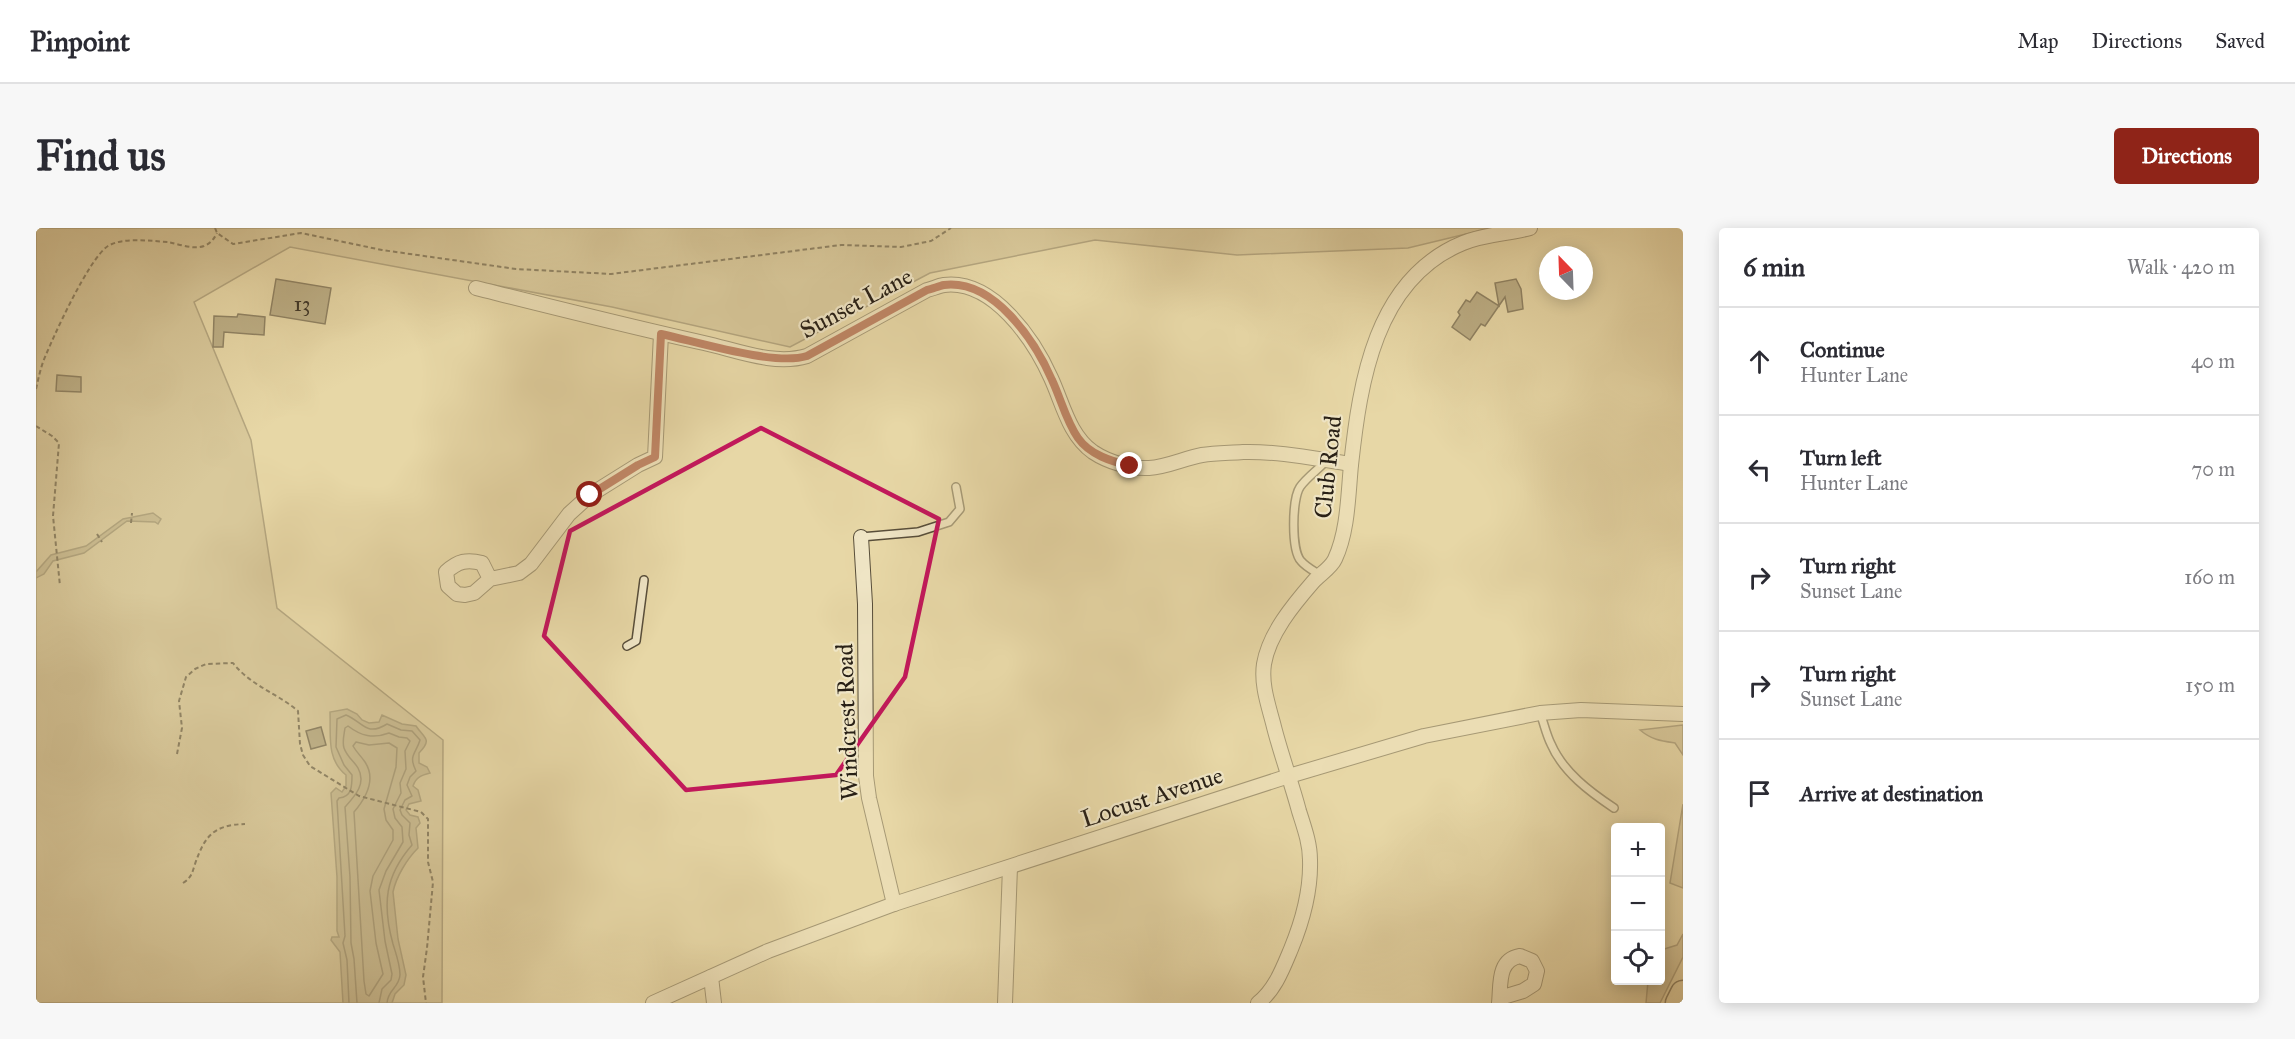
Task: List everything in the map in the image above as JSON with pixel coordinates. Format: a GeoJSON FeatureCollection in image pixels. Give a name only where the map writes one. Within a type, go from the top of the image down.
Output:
{"type":"FeatureCollection","features":[{"type":"Feature","properties":{"kind":"highway"},"geometry":{"type":"LineString","coordinates":[[1678,1003],[1683,993]]}},
{"type":"Feature","properties":{"kind":"street","name":"Club Road"},"geometry":{"type":"LineString","coordinates":[[1258,1003],[1267,996],[1298,933],[1308,897],[1310,859],[1307,836],[1275,731],[1264,685],[1264,664],[1271,638],[1320,575],[1334,562],[1344,530],[1358,402],[1376,337],[1397,297],[1416,273],[1437,256],[1463,243],[1493,234],[1530,228]]}},
{"type":"Feature","properties":{"kind":"street","name":"Sunset Lane"},"geometry":{"type":"LineString","coordinates":[[476,288],[661,334],[775,359],[807,356],[927,290],[945,285],[962,286],[976,291],[1004,308],[1017,323],[1035,347],[1046,367],[1079,440],[1106,460],[1149,468],[1202,455],[1244,452],[1274,453],[1352,464]]}},
{"type":"Feature","properties":{"kind":"street"},"geometry":{"type":"LineString","coordinates":[[490,579],[519,573],[531,564],[569,514],[590,495],[655,457],[661,334]]}},
{"type":"Feature","properties":{"kind":"street","name":"Windcrest Road"},"geometry":{"type":"LineString","coordinates":[[861,537],[865,604],[866,776],[894,904]]}},
{"type":"Feature","properties":{"kind":"street","name":"Locust Avenue"},"geometry":{"type":"LineString","coordinates":[[653,1003],[802,938],[894,904],[1289,776],[1424,736],[1540,713],[1581,710],[1683,714]]}},
{"type":"Feature","properties":{"kind":"street"},"geometry":{"type":"LineString","coordinates":[[1005,1003],[1010,867]]}},
{"type":"Feature","properties":{"kind":"street"},"geometry":{"type":"LineString","coordinates":[[711,977],[714,1003]]}},
{"type":"Feature","properties":{"kind":"lane"},"geometry":{"type":"LineString","coordinates":[[1320,575],[1301,561],[1296,554],[1295,514],[1298,489],[1327,460]]}},
{"type":"Feature","properties":{"kind":"lane"},"geometry":{"type":"LineString","coordinates":[[861,537],[918,532],[950,522],[960,509],[956,487]]}},
{"type":"Feature","properties":{"kind":"lane"},"geometry":{"type":"LineString","coordinates":[[627,646],[636,641],[644,580]]}},
{"type":"Feature","properties":{"kind":"lane"},"geometry":{"type":"LineString","coordinates":[[1540,713],[1551,746],[1567,768],[1590,792],[1614,808]]}},
{"type":"Feature","properties":{"kind":"path"},"geometry":{"type":"LineString","coordinates":[[215,228],[217,233],[232,244],[301,233],[382,250],[516,269],[611,274],[841,245],[901,247],[931,241],[951,228]]}},
{"type":"Feature","properties":{"kind":"path"},"geometry":{"type":"LineString","coordinates":[[36,389],[43,363],[76,293],[97,257],[108,246],[119,242],[136,241],[168,242],[196,247],[206,245],[217,233]]}},
{"type":"Feature","properties":{"kind":"path"},"geometry":{"type":"LineString","coordinates":[[36,426],[59,443],[53,516],[60,586]]}},
{"type":"Feature","properties":{"kind":"path"},"geometry":{"type":"LineString","coordinates":[[131,523],[132,513]]}},
{"type":"Feature","properties":{"kind":"path"},"geometry":{"type":"LineString","coordinates":[[97,534],[102,542]]}},
{"type":"Feature","properties":{"kind":"path"},"geometry":{"type":"LineString","coordinates":[[177,754],[182,728],[179,701],[186,677],[195,669],[206,664],[233,663],[253,682],[290,703],[298,711],[299,737],[303,755],[310,766],[359,796],[421,812],[428,819],[428,862],[433,882],[423,977],[426,1003]]}},
{"type":"Feature","properties":{"kind":"path"},"geometry":{"type":"LineString","coordinates":[[183,883],[191,878],[202,848],[213,831],[223,826],[245,824]]}},
{"type":"Feature","properties":{"kind":"highlighted area"},"geometry":{"type":"Polygon","coordinates":[[[761,428],[939,519],[905,677],[836,775],[686,790],[544,636],[570,531],[761,428]]]}},
{"type":"Feature","properties":{"kind":"shaded area"},"geometry":{"type":"Polygon","coordinates":[[[36,228],[1491,228],[1408,248],[1237,255],[1095,240],[930,273],[790,347],[612,307],[290,247],[194,302],[251,440],[277,608],[443,740],[442,1003],[36,1003],[36,228]]]}},
{"type":"Feature","properties":{"kind":"shaded area"},"geometry":{"type":"Polygon","coordinates":[[[1683,725],[1683,755],[1675,743],[1661,741],[1640,730],[1683,725]]]}},
{"type":"Feature","properties":{"kind":"shaded area"},"geometry":{"type":"Polygon","coordinates":[[[1683,804],[1683,888],[1670,883],[1683,804]]]}},
{"type":"Feature","properties":{"kind":"shaded area"},"geometry":{"type":"Polygon","coordinates":[[[1683,934],[1683,957],[1660,1003],[1646,1003],[1648,985],[1665,985],[1665,949],[1677,945],[1683,934]]]}},
{"type":"Feature","properties":{"kind":"water"},"geometry":{"type":"Polygon","coordinates":[[[153,513],[161,519],[158,524],[127,521],[84,553],[53,561],[44,574],[36,578],[36,572],[51,555],[86,546],[123,519],[153,513]]]}},
{"type":"Feature","properties":{"kind":"water"},"geometry":{"type":"Polygon","coordinates":[[[347,709],[369,723],[379,722],[382,715],[402,724],[416,726],[426,739],[426,745],[419,753],[419,763],[427,767],[430,773],[416,780],[413,786],[418,790],[421,801],[409,804],[406,810],[410,815],[418,817],[420,823],[416,828],[418,848],[402,868],[393,892],[398,939],[406,975],[404,985],[395,994],[392,1003],[343,1003],[340,952],[331,940],[332,937],[339,937],[331,793],[336,788],[342,792],[346,786],[346,775],[335,762],[332,754],[330,712],[347,709]]]}},
{"type":"Feature","properties":{"kind":"building"},"geometry":{"type":"Polygon","coordinates":[[[276,279],[331,288],[325,324],[270,315],[276,279]]]}},
{"type":"Feature","properties":{"kind":"building"},"geometry":{"type":"Polygon","coordinates":[[[1516,279],[1521,289],[1523,309],[1508,312],[1505,297],[1499,306],[1495,283],[1516,279]]]}},
{"type":"Feature","properties":{"kind":"building"},"geometry":{"type":"Polygon","coordinates":[[[1477,292],[1499,306],[1485,326],[1481,324],[1470,340],[1452,327],[1466,300],[1470,302],[1477,292]]]}},
{"type":"Feature","properties":{"kind":"building"},"geometry":{"type":"Polygon","coordinates":[[[238,314],[265,317],[264,335],[224,332],[223,347],[213,347],[214,316],[237,317],[238,314]]]}},
{"type":"Feature","properties":{"kind":"building"},"geometry":{"type":"Polygon","coordinates":[[[57,375],[81,377],[81,392],[56,391],[57,375]]]}},
{"type":"Feature","properties":{"kind":"building"},"geometry":{"type":"Polygon","coordinates":[[[321,727],[326,745],[311,749],[306,731],[321,727]]]}},
{"type":"Feature","properties":{"kind":"route"},"geometry":{"type":"LineString","coordinates":[[590,495],[655,457],[661,334],[775,359],[798,358],[807,356],[927,290],[945,285],[962,286],[976,291],[1004,308],[1035,347],[1079,440],[1106,460],[1130,466]]}}]}
